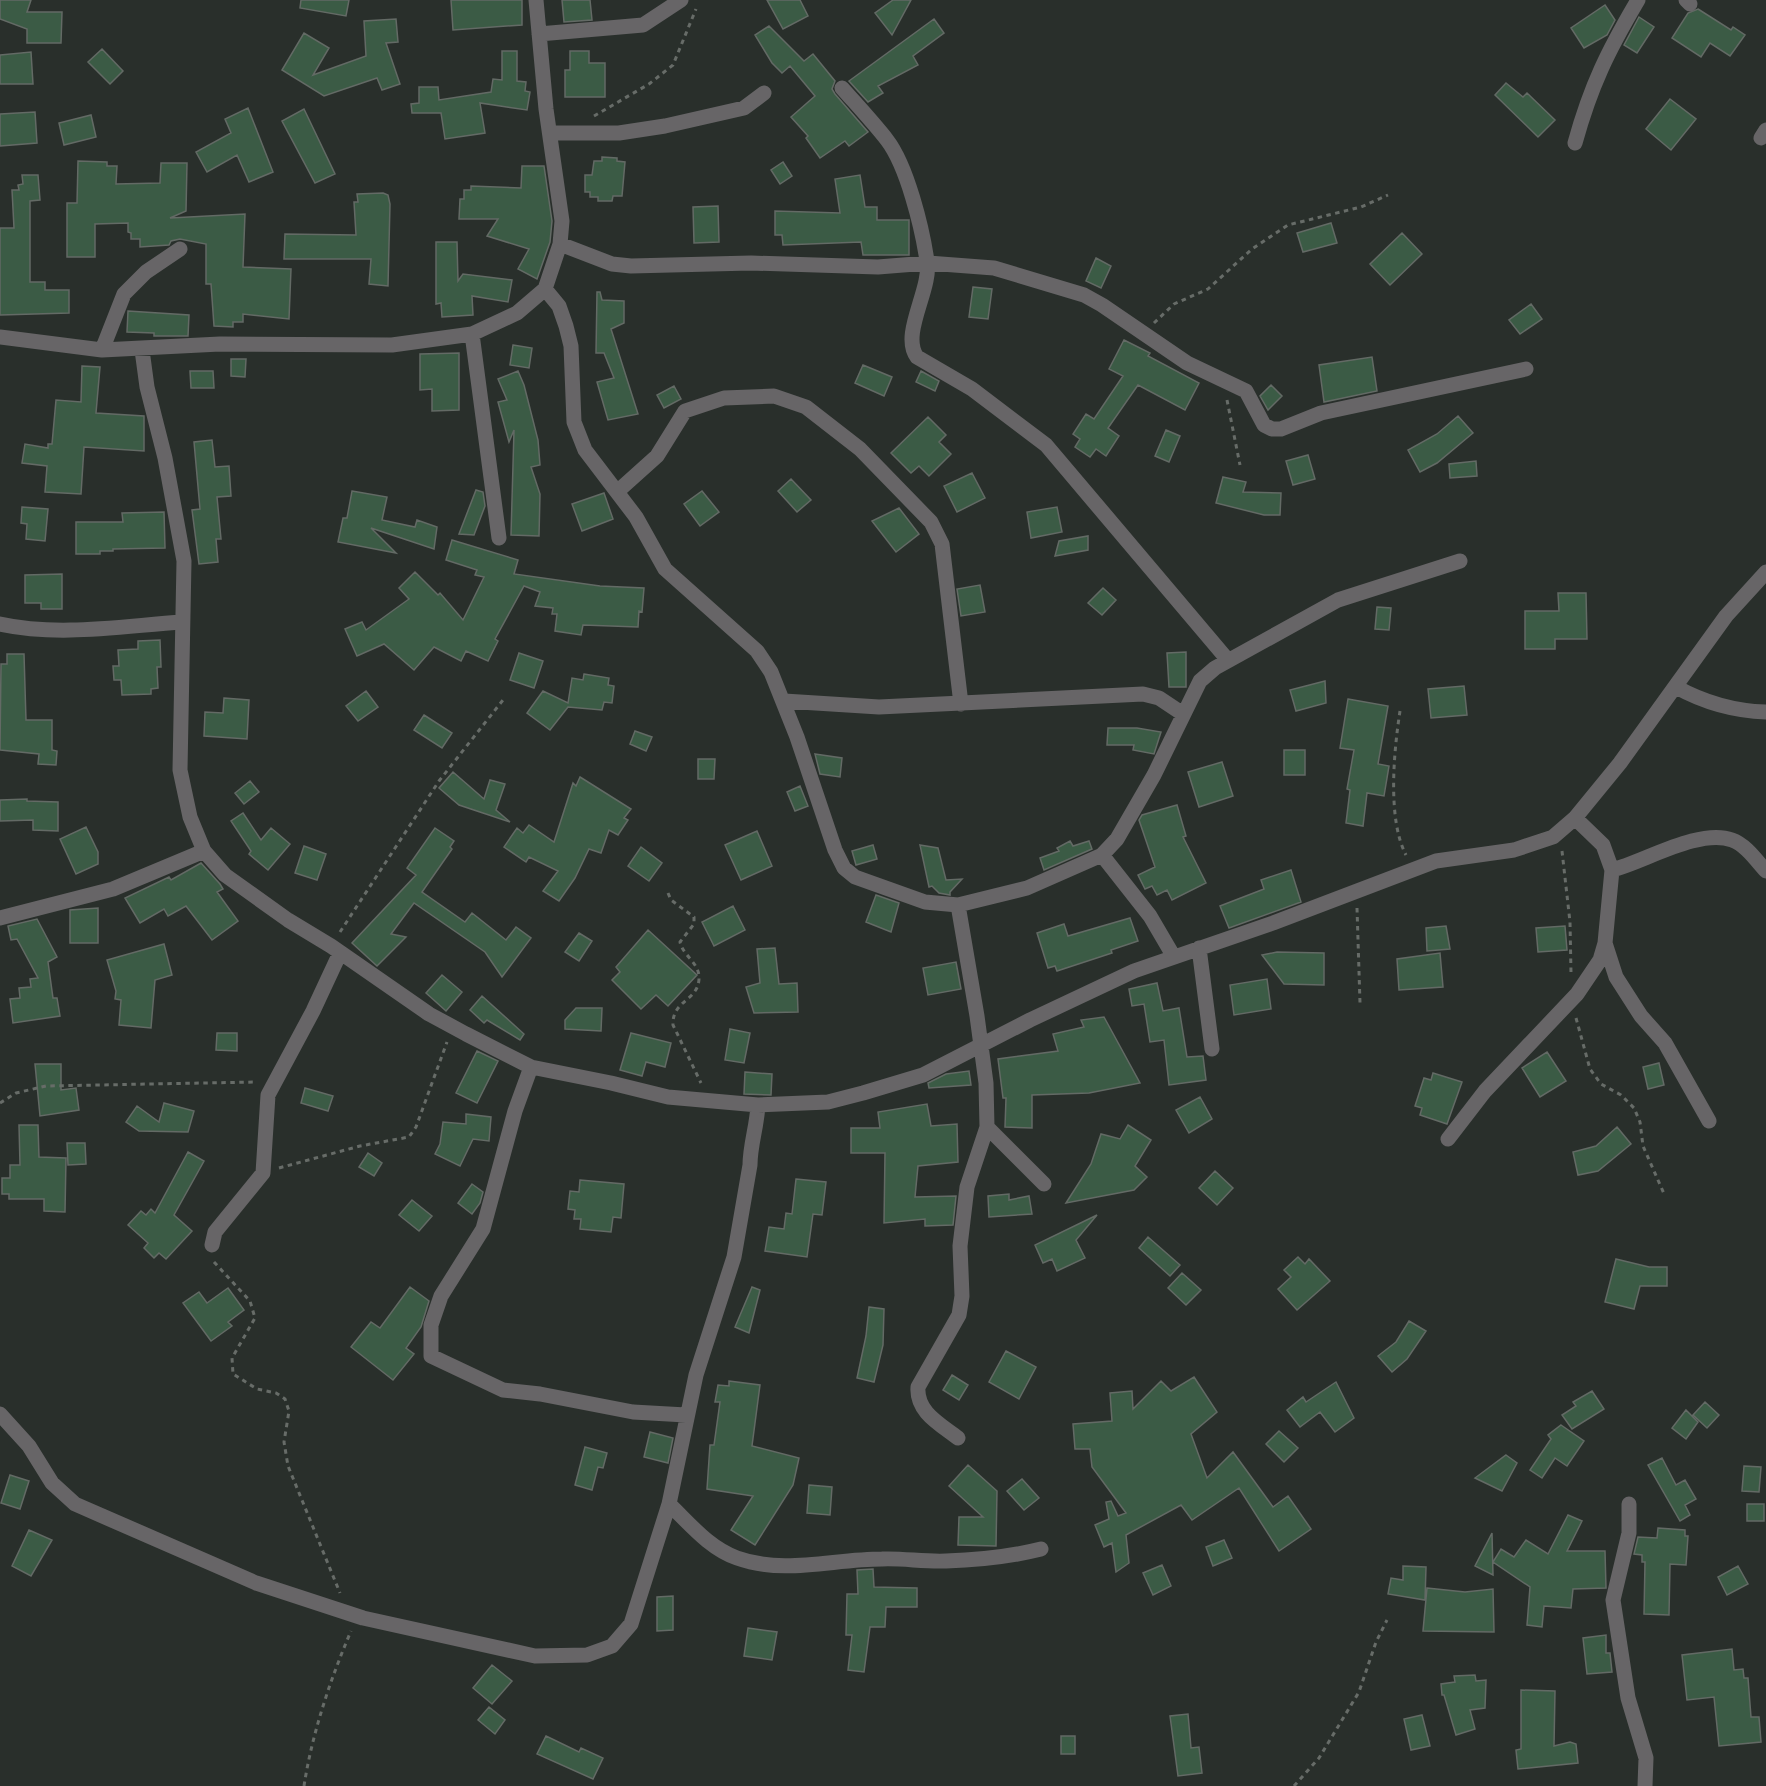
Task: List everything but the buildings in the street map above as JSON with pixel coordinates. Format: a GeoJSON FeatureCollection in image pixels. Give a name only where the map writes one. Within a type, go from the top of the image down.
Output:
{"type":"FeatureCollection","features":[{"type":"Feature","properties":{"kind":"street"},"geometry":{"type":"LineString","coordinates":[[0,337],[102,350],[142,350],[220,344],[392,345],[472,334],[517,313],[545,289],[560,244],[562,221],[546,109],[536,0]]}},
{"type":"Feature","properties":{"kind":"street"},"geometry":{"type":"LineString","coordinates":[[539,34],[643,25],[681,0]]}},
{"type":"Feature","properties":{"kind":"street"},"geometry":{"type":"LineString","coordinates":[[1575,142],[1587,98],[1599,68],[1638,0]]}},
{"type":"Feature","properties":{"kind":"street"},"geometry":{"type":"LineString","coordinates":[[842,88],[888,141],[909,186],[928,263],[919,313],[911,338],[911,349],[917,357],[972,389],[1046,445],[1227,659]]}},
{"type":"Feature","properties":{"kind":"street"},"geometry":{"type":"LineString","coordinates":[[551,133],[581,135],[619,133],[676,124],[744,108],[764,93]]}},
{"type":"Feature","properties":{"kind":"street"},"geometry":{"type":"LineString","coordinates":[[560,244],[612,264],[630,266],[751,263],[878,267],[928,263],[994,268],[1084,295],[1186,363],[1245,391],[1264,425],[1272,429],[1281,429],[1322,413],[1526,369]]}},
{"type":"Feature","properties":{"kind":"street"},"geometry":{"type":"LineString","coordinates":[[102,350],[124,294],[146,272],[180,249]]}},
{"type":"Feature","properties":{"kind":"street"},"geometry":{"type":"LineString","coordinates":[[545,289],[560,306],[571,346],[574,422],[585,450],[618,491],[665,569],[757,651],[784,701],[828,830],[844,868],[855,878],[925,902],[958,905],[1027,888],[1102,855],[1117,839],[1143,794],[1200,681],[1227,659],[1338,600],[1460,561]]}},
{"type":"Feature","properties":{"kind":"street"},"geometry":{"type":"LineString","coordinates":[[472,334],[499,538]]}},
{"type":"Feature","properties":{"kind":"street"},"geometry":{"type":"LineString","coordinates":[[142,350],[147,387],[180,530],[184,561],[180,770],[190,817],[204,850],[225,875],[288,920],[336,949],[429,1014],[453,1027],[531,1067],[668,1097],[758,1105],[828,1102],[863,1094],[923,1075],[1134,971],[1416,868],[1454,856],[1514,850],[1553,837],[1575,818],[1676,687],[1726,616],[1766,572]]}},
{"type":"Feature","properties":{"kind":"street"},"geometry":{"type":"LineString","coordinates":[[618,491],[657,456],[685,411],[697,405],[724,398],[758,395],[790,400],[806,407],[860,449],[931,522],[942,544],[961,704]]}},
{"type":"Feature","properties":{"kind":"street"},"geometry":{"type":"LineString","coordinates":[[0,624],[31,629],[61,630],[182,622]]}},
{"type":"Feature","properties":{"kind":"street"},"geometry":{"type":"LineString","coordinates":[[1676,687],[1704,702],[1766,712]]}},
{"type":"Feature","properties":{"kind":"street"},"geometry":{"type":"LineString","coordinates":[[784,701],[879,707],[1143,694],[1159,699],[1183,714]]}},
{"type":"Feature","properties":{"kind":"street"},"geometry":{"type":"LineString","coordinates":[[1448,1139],[1485,1091],[1574,997],[1600,960],[1605,943],[1612,870],[1603,845],[1575,818]]}},
{"type":"Feature","properties":{"kind":"street"},"geometry":{"type":"LineString","coordinates":[[1612,870],[1632,865],[1685,842],[1718,839],[1732,840],[1748,850],[1766,871]]}},
{"type":"Feature","properties":{"kind":"street"},"geometry":{"type":"LineString","coordinates":[[0,918],[113,890],[204,850]]}},
{"type":"Feature","properties":{"kind":"street"},"geometry":{"type":"LineString","coordinates":[[1102,855],[1150,916],[1174,957]]}},
{"type":"Feature","properties":{"kind":"street"},"geometry":{"type":"LineString","coordinates":[[958,905],[986,1083],[987,1127],[967,1187],[960,1246],[962,1296],[958,1315],[918,1387],[917,1398],[922,1409],[958,1438]]}},
{"type":"Feature","properties":{"kind":"street"},"geometry":{"type":"LineString","coordinates":[[1605,943],[1616,977],[1641,1016],[1665,1043],[1708,1121]]}},
{"type":"Feature","properties":{"kind":"street"},"geometry":{"type":"LineString","coordinates":[[1199,948],[1212,1049]]}},
{"type":"Feature","properties":{"kind":"street"},"geometry":{"type":"LineString","coordinates":[[212,1245],[215,1232],[263,1173],[265,1108],[273,1084],[313,1011],[336,949]]}},
{"type":"Feature","properties":{"kind":"street"},"geometry":{"type":"LineString","coordinates":[[531,1067],[515,1111],[483,1229],[441,1296],[431,1325],[431,1356],[503,1390],[540,1394],[633,1412],[686,1415]]}},
{"type":"Feature","properties":{"kind":"street"},"geometry":{"type":"LineString","coordinates":[[0,1414],[29,1446],[52,1484],[75,1504],[256,1583],[407,1630],[535,1656],[587,1655],[612,1646],[631,1624],[669,1504],[696,1375],[734,1257],[750,1165],[750,1150],[757,1127],[758,1105]]}},
{"type":"Feature","properties":{"kind":"street"},"geometry":{"type":"LineString","coordinates":[[987,1127],[1044,1184]]}},
{"type":"Feature","properties":{"kind":"street"},"geometry":{"type":"LineString","coordinates":[[669,1504],[716,1548],[737,1558],[769,1566],[793,1568],[883,1558],[944,1561],[997,1558],[1041,1549]]}},
{"type":"Feature","properties":{"kind":"street"},"geometry":{"type":"LineString","coordinates":[[1629,1504],[1629,1533],[1613,1600],[1628,1698],[1646,1758],[1645,1786]]}},
{"type":"Feature","properties":{"kind":"path"},"geometry":{"type":"LineString","coordinates":[[581,135],[594,116],[649,84],[673,65],[699,0]]}},
{"type":"Feature","properties":{"kind":"path"},"geometry":{"type":"LineString","coordinates":[[1143,335],[1174,304],[1208,289],[1252,249],[1288,225],[1361,207],[1388,195]]}},
{"type":"Feature","properties":{"kind":"path"},"geometry":{"type":"LineString","coordinates":[[1211,373],[1227,400],[1233,418],[1240,465]]}},
{"type":"Feature","properties":{"kind":"path"},"geometry":{"type":"LineString","coordinates":[[336,949],[439,781],[503,700]]}},
{"type":"Feature","properties":{"kind":"path"},"geometry":{"type":"LineString","coordinates":[[1400,711],[1395,765],[1396,817],[1398,836],[1405,854],[1416,868]]}},
{"type":"Feature","properties":{"kind":"path"},"geometry":{"type":"LineString","coordinates":[[1553,837],[1561,848],[1565,867],[1576,1022],[1590,1069],[1601,1084],[1621,1095],[1634,1108],[1640,1122],[1643,1146],[1665,1196]]}},
{"type":"Feature","properties":{"kind":"path"},"geometry":{"type":"LineString","coordinates":[[1352,892],[1358,912],[1360,1003]]}},
{"type":"Feature","properties":{"kind":"path"},"geometry":{"type":"LineString","coordinates":[[668,894],[671,900],[694,917],[694,924],[680,942],[682,950],[698,968],[699,978],[689,998],[676,1007],[673,1025],[698,1080],[715,1101]]}},
{"type":"Feature","properties":{"kind":"path"},"geometry":{"type":"LineString","coordinates":[[263,1173],[316,1156],[409,1137],[416,1127],[453,1027]]}},
{"type":"Feature","properties":{"kind":"path"},"geometry":{"type":"LineString","coordinates":[[0,1103],[16,1093],[46,1086],[230,1081],[273,1084]]}},
{"type":"Feature","properties":{"kind":"path"},"geometry":{"type":"LineString","coordinates":[[212,1245],[212,1260],[250,1301],[255,1318],[232,1358],[233,1374],[257,1389],[276,1393],[285,1399],[289,1412],[284,1442],[288,1466],[352,1614],[307,1763],[304,1786]]}},
{"type":"Feature","properties":{"kind":"path"},"geometry":{"type":"LineString","coordinates":[[1294,1786],[1319,1758],[1359,1692],[1376,1642],[1387,1620]]}}]}
